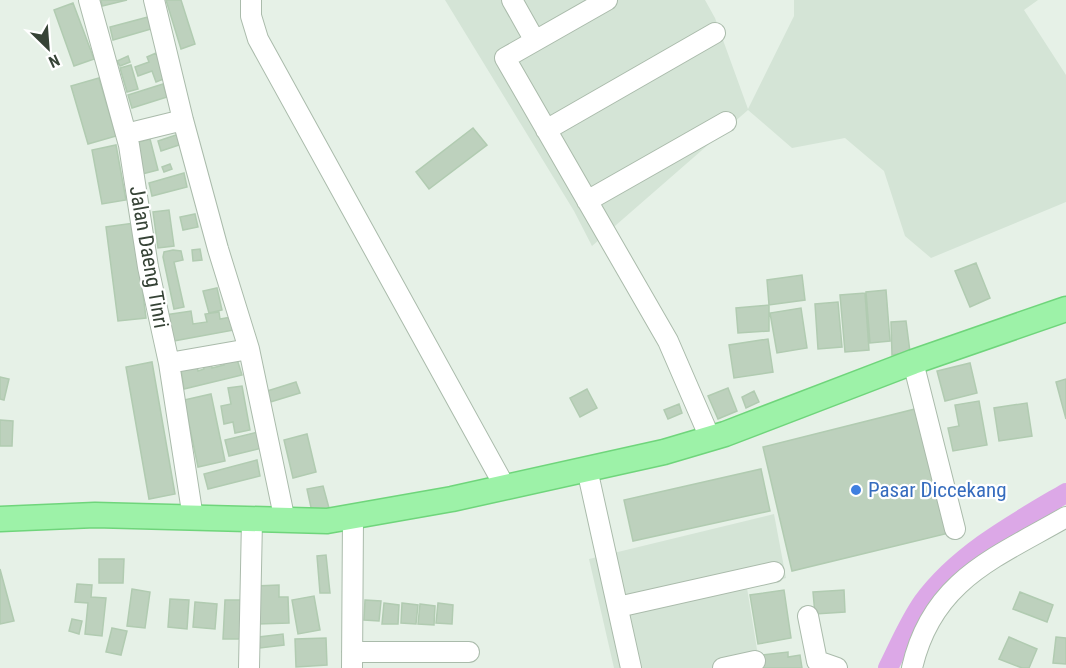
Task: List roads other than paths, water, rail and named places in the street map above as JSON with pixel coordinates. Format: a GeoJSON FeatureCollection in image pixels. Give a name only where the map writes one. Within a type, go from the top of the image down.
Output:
{"type":"FeatureCollection","features":[{"type":"Feature","properties":{"kind":"main road"},"geometry":{"type":"LineString","coordinates":[[0,519],[95,515],[285,521],[353,517],[664,452],[710,438],[913,362],[1066,309]]}},
{"type":"Feature","properties":{"kind":"street","name":"Jalan Daeng Tinri"},"geometry":{"type":"LineString","coordinates":[[89,0],[126,134],[148,267],[169,363],[193,518]]}},
{"type":"Feature","properties":{"kind":"street"},"geometry":{"type":"LineString","coordinates":[[154,0],[218,249],[249,349],[285,521]]}},
{"type":"Feature","properties":{"kind":"street"},"geometry":{"type":"LineString","coordinates":[[251,0],[251,16],[258,39],[505,487]]}},
{"type":"Feature","properties":{"kind":"street"},"geometry":{"type":"LineString","coordinates":[[512,0],[535,41]]}},
{"type":"Feature","properties":{"kind":"street"},"geometry":{"type":"LineString","coordinates":[[607,0],[505,58],[668,341],[710,438]]}},
{"type":"Feature","properties":{"kind":"street"},"geometry":{"type":"LineString","coordinates":[[546,130],[715,33]]}},
{"type":"Feature","properties":{"kind":"street"},"geometry":{"type":"LineString","coordinates":[[126,134],[183,120]]}},
{"type":"Feature","properties":{"kind":"street"},"geometry":{"type":"LineString","coordinates":[[587,201],[726,122]]}},
{"type":"Feature","properties":{"kind":"street"},"geometry":{"type":"LineString","coordinates":[[169,363],[249,349]]}},
{"type":"Feature","properties":{"kind":"street"},"geometry":{"type":"LineString","coordinates":[[913,362],[955,529]]}},
{"type":"Feature","properties":{"kind":"street"},"geometry":{"type":"LineString","coordinates":[[587,469],[631,668]]}},
{"type":"Feature","properties":{"kind":"street"},"geometry":{"type":"LineString","coordinates":[[353,517],[352,660],[469,652]]}},
{"type":"Feature","properties":{"kind":"street"},"geometry":{"type":"LineString","coordinates":[[916,667],[928,621],[943,599],[959,582],[1066,517]]}},
{"type":"Feature","properties":{"kind":"street"},"geometry":{"type":"LineString","coordinates":[[249,668],[252,520]]}},
{"type":"Feature","properties":{"kind":"street"},"geometry":{"type":"LineString","coordinates":[[618,607],[774,572]]}},
{"type":"Feature","properties":{"kind":"street"},"geometry":{"type":"LineString","coordinates":[[808,616],[817,660],[837,668]]}},
{"type":"Feature","properties":{"kind":"street"},"geometry":{"type":"LineString","coordinates":[[723,668],[755,661]]}},
{"type":"Feature","properties":{"kind":"waterway"},"geometry":{"type":"LineString","coordinates":[[888,668],[923,602],[953,569],[989,541],[1066,493]]}},
{"type":"Feature","properties":{"kind":"place","name":"Pasar Diccekang"},"geometry":{"type":"Point","coordinates":[856,490]}}]}
